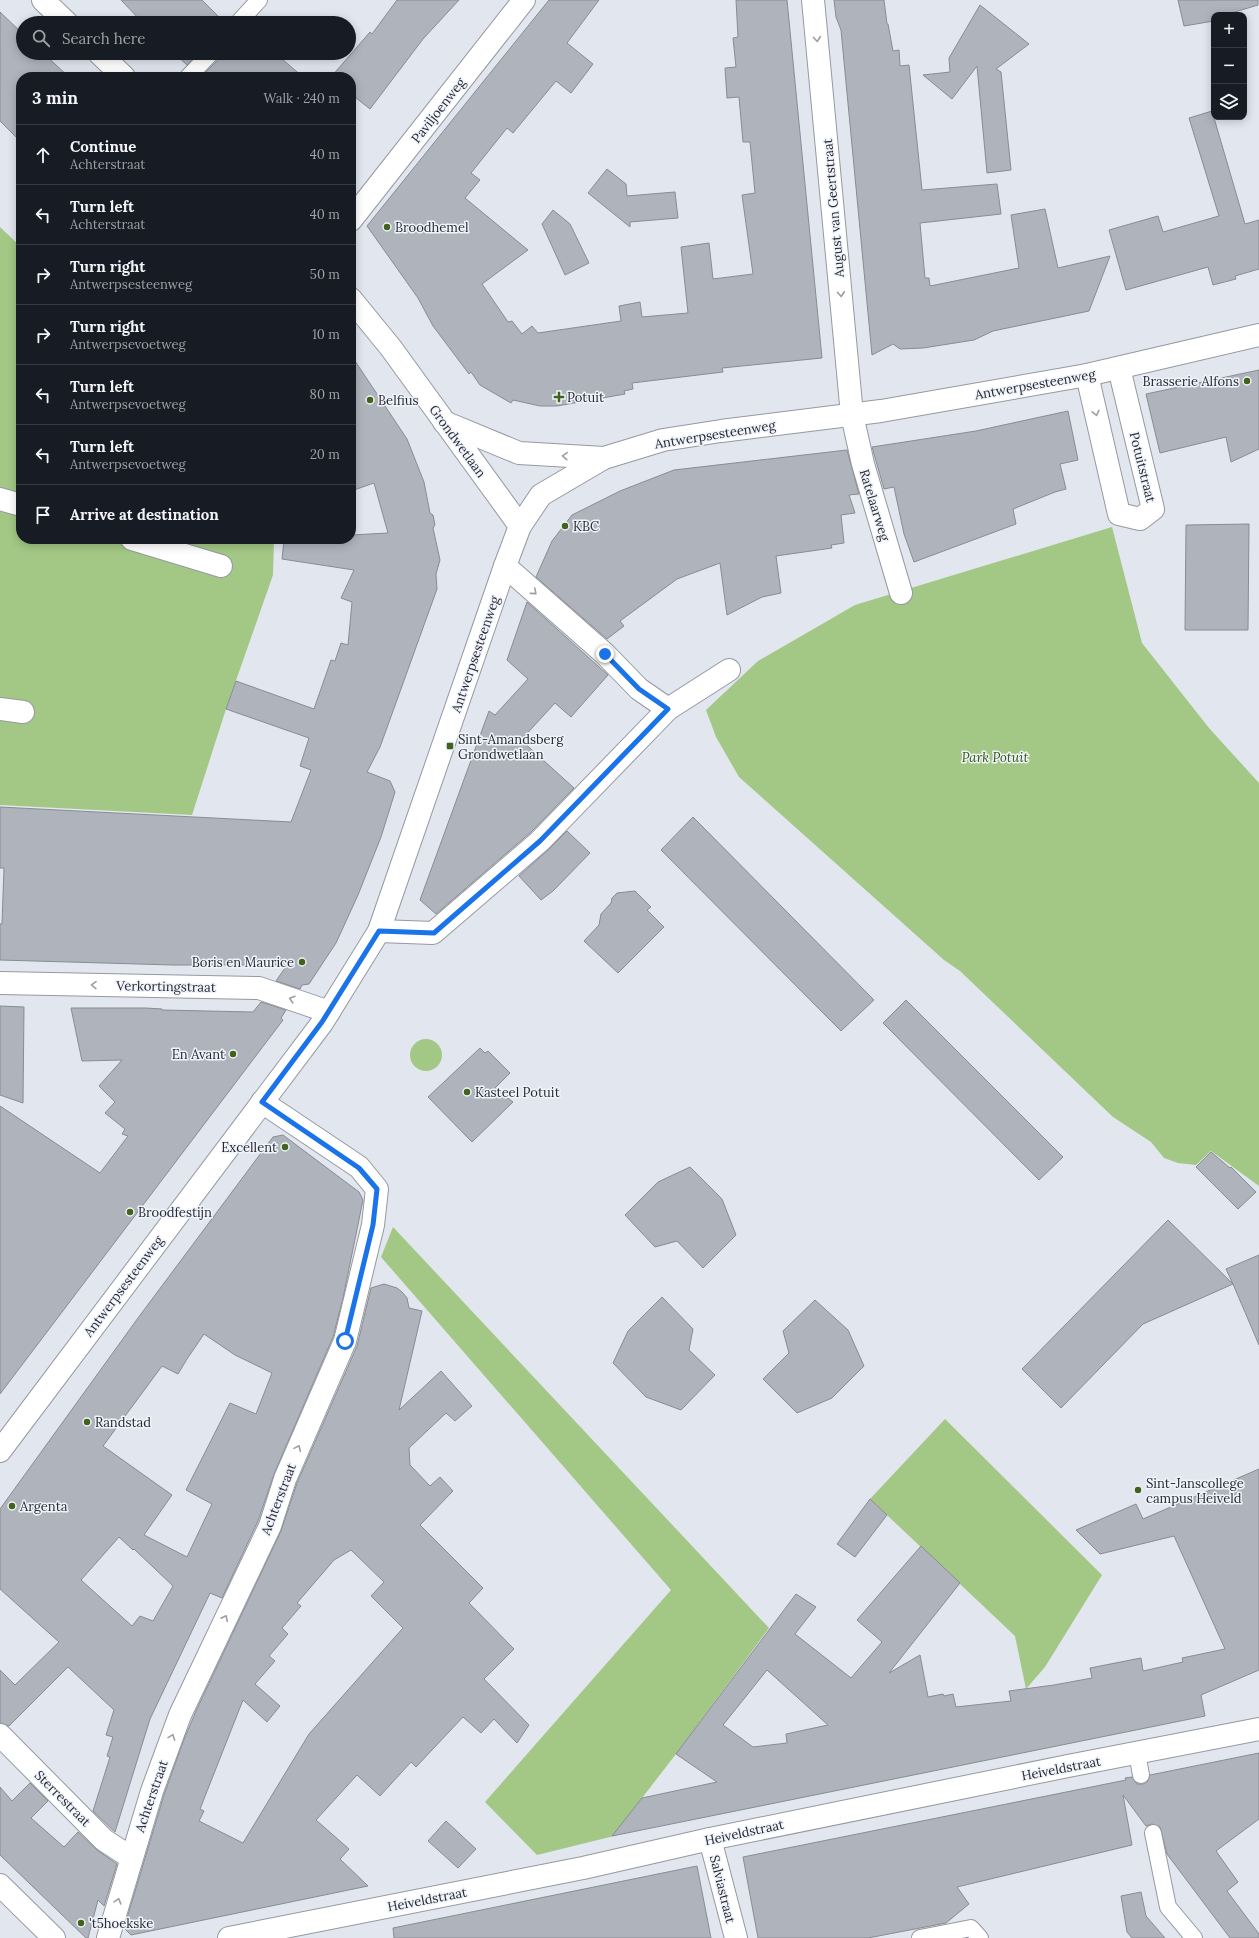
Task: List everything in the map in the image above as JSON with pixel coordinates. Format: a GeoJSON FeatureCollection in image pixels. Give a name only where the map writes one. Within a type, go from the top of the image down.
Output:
{"type":"FeatureCollection","features":[{"type":"Feature","properties":{"kind":"street"},"geometry":{"type":"LineString","coordinates":[[43,0],[60,16]]}},
{"type":"Feature","properties":{"kind":"street","name":"Paviljoenweg"},"geometry":{"type":"LineString","coordinates":[[356,214],[524,0]]}},
{"type":"Feature","properties":{"kind":"street","name":"August van Geertstraat"},"geometry":{"type":"LineString","coordinates":[[813,0],[852,415]]}},
{"type":"Feature","properties":{"kind":"street"},"geometry":{"type":"LineString","coordinates":[[106,60],[119,72]]}},
{"type":"Feature","properties":{"kind":"street","name":"Grondwetlaan"},"geometry":{"type":"LineString","coordinates":[[356,305],[391,348],[520,526]]}},
{"type":"Feature","properties":{"kind":"street","name":"Antwerpsesteenweg"},"geometry":{"type":"LineString","coordinates":[[0,1451],[329,1012],[379,931],[505,566],[520,526],[541,495],[604,458],[663,440],[720,431],[852,415],[1087,375],[1259,335]]}},
{"type":"Feature","properties":{"kind":"street","name":"Potuitstraat"},"geometry":{"type":"LineString","coordinates":[[1087,375],[1119,514],[1140,519],[1153,509],[1118,368]]}},
{"type":"Feature","properties":{"kind":"street","name":"Ratelaarweg"},"geometry":{"type":"LineString","coordinates":[[852,415],[863,464],[901,593]]}},
{"type":"Feature","properties":{"kind":"street"},"geometry":{"type":"LineString","coordinates":[[444,422],[519,453],[604,458]]}},
{"type":"Feature","properties":{"kind":"street"},"geometry":{"type":"LineString","coordinates":[[0,499],[16,504]]}},
{"type":"Feature","properties":{"kind":"street"},"geometry":{"type":"LineString","coordinates":[[148,544],[221,566]]}},
{"type":"Feature","properties":{"kind":"street"},"geometry":{"type":"LineString","coordinates":[[505,566],[605,654],[639,689],[668,709]]}},
{"type":"Feature","properties":{"kind":"street"},"geometry":{"type":"LineString","coordinates":[[379,931],[434,933],[540,841],[668,709],[729,670]]}},
{"type":"Feature","properties":{"kind":"street"},"geometry":{"type":"LineString","coordinates":[[0,709],[23,712]]}},
{"type":"Feature","properties":{"kind":"street","name":"Verkortingstraat"},"geometry":{"type":"LineString","coordinates":[[0,983],[259,988],[329,1012]]}},
{"type":"Feature","properties":{"kind":"street","name":"Achterstraat"},"geometry":{"type":"LineString","coordinates":[[108,1938],[130,1858],[152,1791],[180,1715],[270,1526],[285,1479],[345,1341],[373,1225],[377,1189],[359,1168],[262,1102]]}},
{"type":"Feature","properties":{"kind":"street","name":"Heiveldstraat"},"geometry":{"type":"LineString","coordinates":[[229,1938],[583,1868],[710,1839],[1259,1729]]}},
{"type":"Feature","properties":{"kind":"street","name":"Sterrestraat"},"geometry":{"type":"LineString","coordinates":[[0,1735],[104,1840],[130,1858]]}},
{"type":"Feature","properties":{"kind":"street","name":"Salviastraat"},"geometry":{"type":"LineString","coordinates":[[710,1839],[736,1938]]}},
{"type":"Feature","properties":{"kind":"street"},"geometry":{"type":"LineString","coordinates":[[0,1885],[54,1938]]}},
{"type":"Feature","properties":{"kind":"lane"},"geometry":{"type":"LineString","coordinates":[[244,16],[259,0]]}},
{"type":"Feature","properties":{"kind":"lane"},"geometry":{"type":"LineString","coordinates":[[193,72],[204,60]]}},
{"type":"Feature","properties":{"kind":"lane"},"geometry":{"type":"LineString","coordinates":[[1137,1753],[1141,1775]]}},
{"type":"Feature","properties":{"kind":"lane"},"geometry":{"type":"LineString","coordinates":[[1153,1833],[1168,1907],[1194,1938]]}},
{"type":"Feature","properties":{"kind":"lane"},"geometry":{"type":"LineString","coordinates":[[920,1938],[971,1928],[980,1938]]}},
{"type":"Feature","properties":{"kind":"green space"},"geometry":{"type":"Polygon","coordinates":[[[0,227],[16,242],[16,544],[274,544],[273,575],[226,709],[192,815],[0,805],[0,227]]]}},
{"type":"Feature","properties":{"kind":"green space","name":"Park Potuit"},"geometry":{"type":"Polygon","coordinates":[[[1112,527],[1142,643],[1209,728],[1259,783],[1259,1186],[1211,1151],[1196,1165],[1178,1163],[1164,1158],[1151,1142],[1113,1117],[960,971],[944,960],[739,777],[716,737],[706,710],[758,661],[855,605],[1112,527]]]}},
{"type":"Feature","properties":{"kind":"green space"},"geometry":{"type":"Polygon","coordinates":[[[423,1039],[429,1039],[439,1046],[442,1055],[441,1061],[435,1068],[429,1071],[423,1071],[413,1064],[410,1058],[410,1052],[417,1042],[423,1039]]]}},
{"type":"Feature","properties":{"kind":"green space"},"geometry":{"type":"Polygon","coordinates":[[[393,1227],[769,1628],[676,1754],[618,1829],[622,1834],[537,1855],[485,1802],[671,1590],[381,1257],[393,1227]]]}},
{"type":"Feature","properties":{"kind":"green space"},"geometry":{"type":"Polygon","coordinates":[[[945,1419],[1102,1575],[1045,1667],[1026,1689],[1015,1636],[870,1499],[945,1419]]]}},
{"type":"Feature","properties":{"kind":"building"},"geometry":{"type":"Polygon","coordinates":[[[121,0],[202,0],[218,16],[136,16],[121,0]]]}},
{"type":"Feature","properties":{"kind":"building"},"geometry":{"type":"Polygon","coordinates":[[[397,0],[459,0],[423,39],[370,109],[356,98],[356,72],[335,72],[346,60],[356,60],[356,48],[370,32],[372,34],[397,0]]]}},
{"type":"Feature","properties":{"kind":"building"},"geometry":{"type":"Polygon","coordinates":[[[549,0],[599,0],[567,43],[593,64],[571,93],[556,81],[513,133],[507,128],[471,173],[480,180],[465,198],[528,250],[482,284],[508,322],[512,321],[522,334],[532,326],[538,333],[621,321],[619,306],[640,302],[642,317],[688,313],[681,247],[709,243],[713,279],[753,274],[742,195],[755,193],[750,142],[743,142],[739,97],[727,98],[725,68],[736,67],[733,38],[738,37],[736,0],[787,0],[822,358],[722,368],[723,372],[632,383],[633,389],[624,391],[625,394],[557,406],[540,406],[513,400],[511,403],[480,385],[471,372],[469,374],[433,326],[418,298],[367,226],[549,0]]]}},
{"type":"Feature","properties":{"kind":"building"},"geometry":{"type":"Polygon","coordinates":[[[834,0],[884,0],[887,24],[893,51],[899,50],[900,66],[909,65],[922,190],[997,184],[1001,214],[920,223],[925,278],[929,278],[930,286],[1019,268],[1011,215],[1045,209],[1058,268],[1110,256],[1089,311],[993,331],[974,340],[923,348],[900,349],[893,344],[872,355],[841,30],[836,17],[834,0]]]}},
{"type":"Feature","properties":{"kind":"building"},"geometry":{"type":"Polygon","coordinates":[[[1178,0],[1258,0],[1258,5],[1235,12],[1211,12],[1211,22],[1184,26],[1178,0]]]}},
{"type":"Feature","properties":{"kind":"building"},"geometry":{"type":"Polygon","coordinates":[[[980,5],[1029,44],[996,69],[1001,72],[1011,170],[987,173],[977,66],[952,99],[923,75],[950,72],[949,58],[980,5]]]}},
{"type":"Feature","properties":{"kind":"building"},"geometry":{"type":"Polygon","coordinates":[[[0,12],[16,27],[16,60],[51,60],[64,72],[16,72],[16,137],[0,121],[0,12]]]}},
{"type":"Feature","properties":{"kind":"building"},"geometry":{"type":"Polygon","coordinates":[[[182,60],[192,60],[187,65],[182,60]]]}},
{"type":"Feature","properties":{"kind":"building"},"geometry":{"type":"Polygon","coordinates":[[[218,60],[283,60],[297,72],[206,72],[218,60]]]}},
{"type":"Feature","properties":{"kind":"building"},"geometry":{"type":"Polygon","coordinates":[[[1211,111],[1211,120],[1215,120],[1245,224],[1259,220],[1259,269],[1235,276],[1236,279],[1213,285],[1208,267],[1126,290],[1109,230],[1158,216],[1163,232],[1219,216],[1189,118],[1211,111]]]}},
{"type":"Feature","properties":{"kind":"building"},"geometry":{"type":"Polygon","coordinates":[[[607,169],[626,184],[627,196],[675,192],[678,218],[630,222],[630,227],[588,193],[607,169]]]}},
{"type":"Feature","properties":{"kind":"building"},"geometry":{"type":"Polygon","coordinates":[[[553,210],[570,224],[589,263],[565,275],[542,224],[553,210]]]}},
{"type":"Feature","properties":{"kind":"building"},"geometry":{"type":"Polygon","coordinates":[[[356,362],[407,439],[424,482],[430,513],[433,515],[435,525],[433,528],[440,560],[436,574],[437,589],[380,747],[367,772],[390,781],[395,792],[381,837],[358,895],[336,943],[309,984],[302,985],[300,989],[276,981],[287,965],[173,965],[0,960],[0,924],[2,924],[4,868],[0,868],[0,807],[291,822],[311,770],[300,766],[309,738],[226,709],[236,681],[314,709],[331,660],[335,661],[341,643],[348,645],[352,602],[341,598],[354,570],[282,559],[284,544],[356,544],[356,535],[388,533],[374,483],[356,489],[356,362]]]}},
{"type":"Feature","properties":{"kind":"building"},"geometry":{"type":"Polygon","coordinates":[[[1259,370],[1259,449],[1231,462],[1226,437],[1160,453],[1146,394],[1259,370]]]}},
{"type":"Feature","properties":{"kind":"building"},"geometry":{"type":"Polygon","coordinates":[[[1068,411],[1078,460],[1060,464],[1066,489],[1013,509],[1016,524],[914,562],[904,534],[894,487],[884,489],[872,447],[976,431],[1068,411]]]}},
{"type":"Feature","properties":{"kind":"building"},"geometry":{"type":"Polygon","coordinates":[[[847,450],[859,494],[849,495],[855,513],[841,515],[844,543],[831,545],[832,548],[776,556],[781,593],[762,597],[727,615],[720,563],[677,579],[620,621],[624,626],[607,639],[536,577],[552,541],[572,515],[620,491],[674,470],[847,450]]]}},
{"type":"Feature","properties":{"kind":"building"},"geometry":{"type":"Polygon","coordinates":[[[1249,524],[1248,630],[1185,630],[1186,525],[1249,524]]]}},
{"type":"Feature","properties":{"kind":"building"},"geometry":{"type":"Polygon","coordinates":[[[527,602],[608,675],[571,717],[555,703],[521,740],[574,788],[531,832],[436,914],[420,900],[489,711],[495,715],[528,679],[507,660],[527,602]]]}},
{"type":"Feature","properties":{"kind":"building"},"geometry":{"type":"Polygon","coordinates":[[[693,817],[874,1000],[841,1031],[661,850],[693,817]]]}},
{"type":"Feature","properties":{"kind":"building"},"geometry":{"type":"Polygon","coordinates":[[[567,831],[590,853],[553,891],[541,900],[519,876],[567,831]]]}},
{"type":"Feature","properties":{"kind":"building"},"geometry":{"type":"Polygon","coordinates":[[[635,891],[651,907],[647,910],[664,927],[618,973],[584,941],[599,925],[601,914],[611,903],[612,898],[617,893],[635,891]]]}},
{"type":"Feature","properties":{"kind":"building"},"geometry":{"type":"Polygon","coordinates":[[[906,1000],[1063,1157],[1039,1180],[883,1023],[906,1000]]]}},
{"type":"Feature","properties":{"kind":"building"},"geometry":{"type":"Polygon","coordinates":[[[261,1002],[286,1010],[281,1018],[283,1020],[0,1394],[0,1106],[100,1173],[128,1136],[122,1134],[125,1129],[105,1113],[115,1102],[99,1086],[122,1060],[82,1061],[71,1008],[146,1008],[162,1010],[253,1012],[261,1002]]]}},
{"type":"Feature","properties":{"kind":"building"},"geometry":{"type":"Polygon","coordinates":[[[0,1006],[24,1007],[23,1103],[0,1095],[0,1006]]]}},
{"type":"Feature","properties":{"kind":"building","name":"Kasteel Potuit"},"geometry":{"type":"Polygon","coordinates":[[[480,1048],[485,1053],[488,1051],[510,1073],[495,1088],[513,1102],[472,1142],[428,1097],[480,1048]]]}},
{"type":"Feature","properties":{"kind":"building"},"geometry":{"type":"Polygon","coordinates":[[[283,1135],[359,1192],[363,1200],[343,1298],[333,1337],[274,1474],[258,1521],[222,1598],[210,1593],[150,1719],[115,1832],[93,1811],[110,1757],[107,1756],[113,1737],[106,1735],[114,1710],[68,1667],[9,1726],[0,1723],[0,1670],[15,1685],[59,1642],[0,1589],[0,1509],[138,1318],[273,1137],[283,1135]],[[204,1334],[178,1374],[162,1366],[103,1446],[172,1495],[144,1535],[187,1557],[212,1504],[186,1490],[230,1403],[256,1414],[272,1373],[235,1355],[204,1334]],[[119,1537],[81,1580],[132,1626],[140,1616],[153,1621],[173,1586],[119,1537]]]}},
{"type":"Feature","properties":{"kind":"building"},"geometry":{"type":"Polygon","coordinates":[[[1211,1152],[1230,1168],[1231,1167],[1256,1192],[1238,1209],[1196,1167],[1211,1152]]]}},
{"type":"Feature","properties":{"kind":"building"},"geometry":{"type":"Polygon","coordinates":[[[690,1167],[722,1199],[736,1235],[703,1268],[677,1241],[655,1247],[625,1215],[658,1182],[690,1167]]]}},
{"type":"Feature","properties":{"kind":"building"},"geometry":{"type":"Polygon","coordinates":[[[1168,1220],[1233,1284],[1143,1324],[1061,1408],[1022,1369],[1168,1220]]]}},
{"type":"Feature","properties":{"kind":"building"},"geometry":{"type":"Polygon","coordinates":[[[1259,1255],[1259,1345],[1226,1269],[1259,1255]]]}},
{"type":"Feature","properties":{"kind":"building"},"geometry":{"type":"Polygon","coordinates":[[[384,1284],[397,1288],[407,1298],[409,1308],[422,1311],[399,1410],[441,1371],[472,1406],[455,1421],[446,1413],[409,1448],[410,1465],[430,1486],[440,1477],[453,1491],[420,1525],[483,1588],[469,1603],[514,1649],[484,1679],[529,1725],[517,1743],[494,1719],[481,1733],[463,1717],[416,1767],[411,1762],[380,1796],[357,1775],[316,1820],[349,1849],[340,1859],[368,1886],[131,1935],[124,1928],[164,1795],[183,1742],[196,1711],[281,1531],[297,1483],[357,1346],[371,1288],[384,1284]],[[351,1550],[334,1560],[297,1603],[301,1606],[282,1628],[288,1634],[269,1656],[275,1661],[255,1684],[280,1706],[267,1722],[243,1700],[200,1809],[204,1811],[199,1821],[243,1843],[309,1734],[403,1628],[371,1596],[384,1582],[351,1550]]]}},
{"type":"Feature","properties":{"kind":"building"},"geometry":{"type":"Polygon","coordinates":[[[662,1297],[693,1329],[689,1350],[715,1375],[681,1410],[646,1397],[613,1363],[628,1331],[662,1297]]]}},
{"type":"Feature","properties":{"kind":"building"},"geometry":{"type":"Polygon","coordinates":[[[815,1300],[848,1330],[864,1366],[832,1398],[797,1413],[763,1379],[789,1353],[783,1331],[815,1300]]]}},
{"type":"Feature","properties":{"kind":"building"},"geometry":{"type":"Polygon","coordinates":[[[1259,1469],[1259,1670],[1201,1695],[1205,1716],[612,1836],[642,1798],[717,1782],[676,1754],[796,1594],[816,1607],[795,1634],[851,1678],[882,1642],[857,1620],[921,1546],[960,1583],[889,1673],[920,1655],[928,1697],[953,1694],[956,1707],[1011,1701],[1009,1691],[1092,1678],[1090,1668],[1141,1658],[1143,1671],[1183,1662],[1182,1658],[1225,1649],[1174,1536],[1100,1554],[1076,1530],[1136,1504],[1143,1519],[1259,1469]],[[767,1670],[723,1725],[753,1747],[787,1743],[786,1734],[828,1725],[767,1670]]]}},
{"type":"Feature","properties":{"kind":"building"},"geometry":{"type":"Polygon","coordinates":[[[870,1499],[887,1515],[855,1557],[837,1544],[870,1499]]]}},
{"type":"Feature","properties":{"kind":"building"},"geometry":{"type":"Polygon","coordinates":[[[1259,1753],[1259,1819],[1216,1851],[1238,1882],[1227,1891],[1259,1934],[1259,1938],[1230,1938],[1167,1854],[1160,1827],[1152,1824],[1146,1826],[1123,1795],[1132,1845],[957,1887],[969,1904],[946,1923],[868,1938],[758,1938],[743,1857],[1126,1780],[1125,1778],[1132,1777],[1137,1784],[1143,1784],[1147,1782],[1150,1775],[1259,1753]]]}},
{"type":"Feature","properties":{"kind":"building"},"geometry":{"type":"Polygon","coordinates":[[[30,1783],[48,1801],[31,1818],[64,1847],[78,1832],[97,1850],[117,1864],[104,1906],[98,1900],[88,1938],[86,1938],[0,1855],[0,1787],[12,1801],[30,1783]]]}},
{"type":"Feature","properties":{"kind":"building"},"geometry":{"type":"Polygon","coordinates":[[[446,1821],[476,1849],[458,1868],[428,1841],[446,1821]]]}},
{"type":"Feature","properties":{"kind":"building"},"geometry":{"type":"Polygon","coordinates":[[[697,1866],[711,1938],[394,1938],[393,1928],[697,1866]]]}},
{"type":"Feature","properties":{"kind":"building"},"geometry":{"type":"Polygon","coordinates":[[[1141,1892],[1146,1916],[1165,1938],[1132,1938],[1127,1932],[1121,1896],[1141,1892]]]}},
{"type":"Feature","properties":{"kind":"place","name":"Broodhemel"},"geometry":{"type":"Point","coordinates":[387,227]}},
{"type":"Feature","properties":{"kind":"place","name":"Brasserie Alfons"},"geometry":{"type":"Point","coordinates":[1247,381]}},
{"type":"Feature","properties":{"kind":"place","name":"Potuit"},"geometry":{"type":"Point","coordinates":[559,397]}},
{"type":"Feature","properties":{"kind":"place","name":"Belfius"},"geometry":{"type":"Point","coordinates":[370,400]}},
{"type":"Feature","properties":{"kind":"place","name":"KBC"},"geometry":{"type":"Point","coordinates":[565,526]}},
{"type":"Feature","properties":{"kind":"place","name":"Sint-Amandsberg Grondwetlaan"},"geometry":{"type":"Point","coordinates":[450,746]}},
{"type":"Feature","properties":{"kind":"place","name":"Boris en Maurice"},"geometry":{"type":"Point","coordinates":[302,962]}},
{"type":"Feature","properties":{"kind":"place","name":"En Avant"},"geometry":{"type":"Point","coordinates":[233,1054]}},
{"type":"Feature","properties":{"kind":"place","name":"Kasteel Potuit"},"geometry":{"type":"Point","coordinates":[467,1092]}},
{"type":"Feature","properties":{"kind":"place","name":"Excellent"},"geometry":{"type":"Point","coordinates":[285,1147]}},
{"type":"Feature","properties":{"kind":"place","name":"Broodfestijn"},"geometry":{"type":"Point","coordinates":[130,1212]}},
{"type":"Feature","properties":{"kind":"place","name":"Randstad"},"geometry":{"type":"Point","coordinates":[87,1422]}},
{"type":"Feature","properties":{"kind":"place","name":"Sint-Janscollege campus Heiveld"},"geometry":{"type":"Point","coordinates":[1138,1490]}},
{"type":"Feature","properties":{"kind":"place","name":"Argenta"},"geometry":{"type":"Point","coordinates":[12,1506]}},
{"type":"Feature","properties":{"kind":"place","name":"'t5hoekske"},"geometry":{"type":"Point","coordinates":[81,1923]}},
{"type":"Feature","properties":{"kind":"route"},"geometry":{"type":"LineString","coordinates":[[345,1341],[373,1225],[377,1189],[359,1168],[262,1102],[343,992],[379,931],[434,933],[540,841],[668,709],[639,689],[605,654]]}}]}
